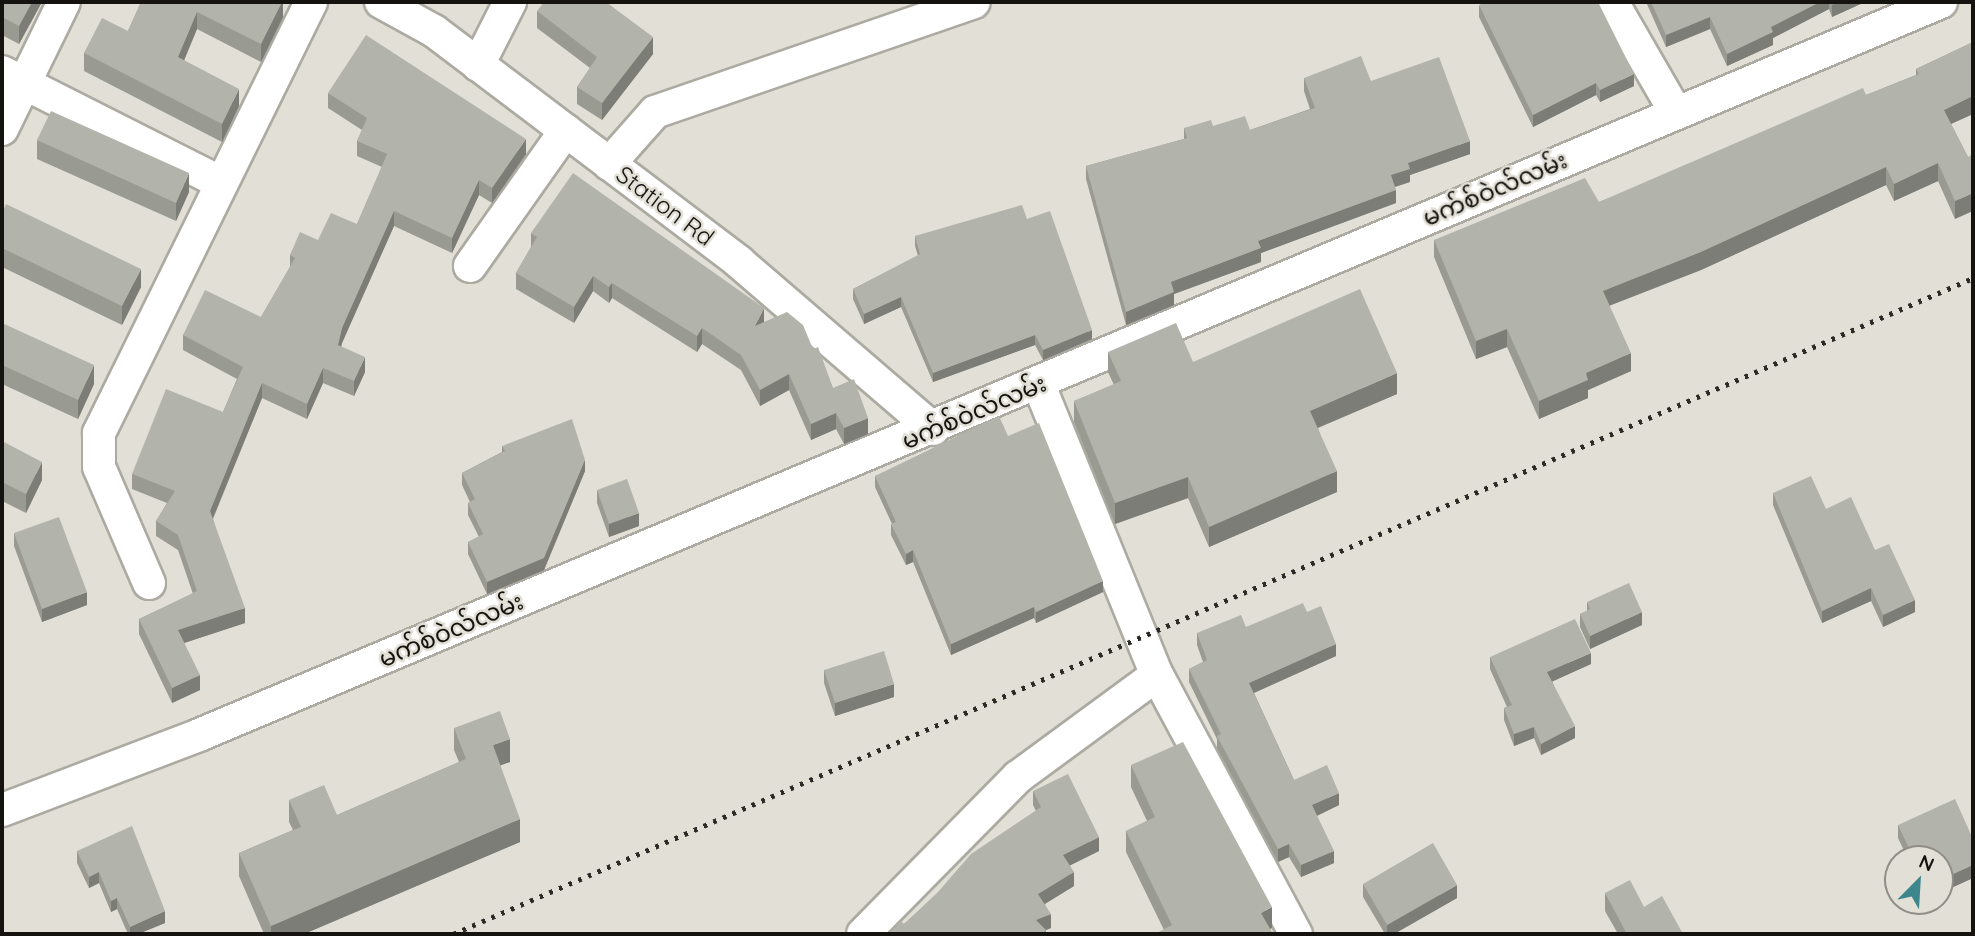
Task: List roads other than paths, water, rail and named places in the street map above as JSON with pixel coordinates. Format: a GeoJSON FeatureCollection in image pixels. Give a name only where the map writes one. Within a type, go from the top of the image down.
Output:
{"type":"FeatureCollection","features":[{"type":"Feature","properties":{"kind":"street"},"geometry":{"type":"LineString","coordinates":[[2,129],[13,78],[64,2]]}},
{"type":"Feature","properties":{"kind":"street"},"geometry":{"type":"LineString","coordinates":[[149,583],[99,467],[99,433],[311,2]]}},
{"type":"Feature","properties":{"kind":"street","name":"Station Rd"},"geometry":{"type":"LineString","coordinates":[[381,2],[434,31],[749,270],[933,429]]}},
{"type":"Feature","properties":{"kind":"street"},"geometry":{"type":"LineString","coordinates":[[478,65],[510,2]]}},
{"type":"Feature","properties":{"kind":"street"},"geometry":{"type":"LineString","coordinates":[[609,164],[656,112],[974,2]]}},
{"type":"Feature","properties":{"kind":"street"},"geometry":{"type":"LineString","coordinates":[[1612,2],[1675,111]]}},
{"type":"Feature","properties":{"kind":"street","name":"မက်စ်ဝဲလ်လမ်း"},"geometry":{"type":"LineString","coordinates":[[2,810],[212,730],[1039,385],[1675,111],[1941,2]]}},
{"type":"Feature","properties":{"kind":"street"},"geometry":{"type":"LineString","coordinates":[[13,78],[222,183]]}},
{"type":"Feature","properties":{"kind":"street"},"geometry":{"type":"LineString","coordinates":[[470,266],[566,130]]}},
{"type":"Feature","properties":{"kind":"street"},"geometry":{"type":"LineString","coordinates":[[1039,385],[1157,674],[1296,934]]}},
{"type":"Feature","properties":{"kind":"street"},"geometry":{"type":"LineString","coordinates":[[863,934],[1018,777],[1157,674]]}},
{"type":"Feature","properties":{"kind":"railway"},"geometry":{"type":"LineString","coordinates":[[453,934],[1973,278]]}}]}
